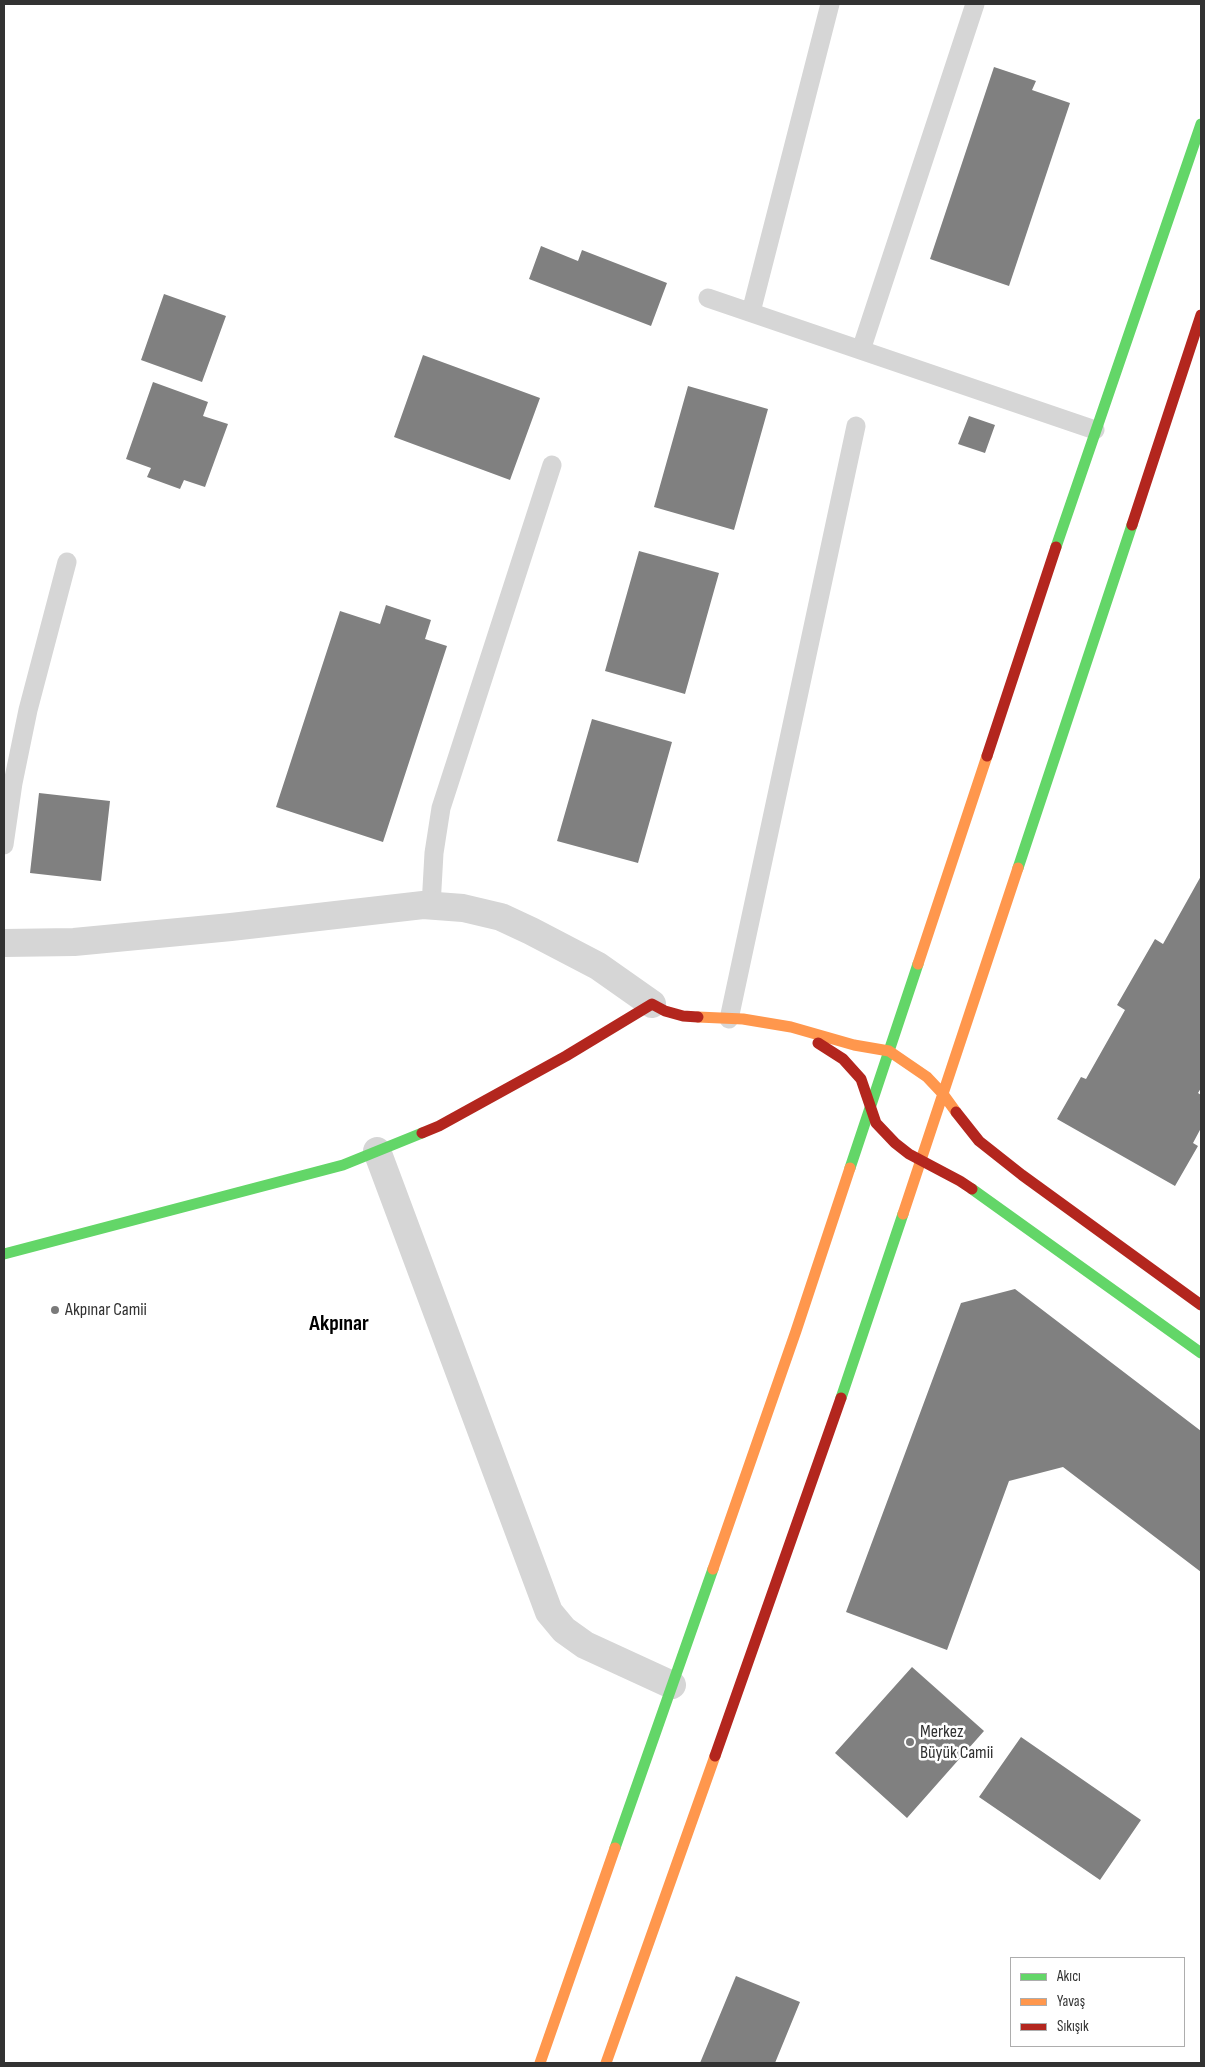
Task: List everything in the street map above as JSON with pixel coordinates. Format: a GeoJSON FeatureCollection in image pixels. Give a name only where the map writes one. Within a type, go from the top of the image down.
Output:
{"type":"FeatureCollection","features":[{"type":"Feature","properties":{"kind":"main road"},"geometry":{"type":"LineString","coordinates":[[540,2063],[796,1331],[1095,430],[1201,124]]}},
{"type":"Feature","properties":{"kind":"main road"},"geometry":{"type":"LineString","coordinates":[[606,2063],[858,1351],[1199,326]]}},
{"type":"Feature","properties":{"kind":"main road"},"geometry":{"type":"LineString","coordinates":[[4,1254],[343,1165],[440,1126],[566,1056],[652,1004],[665,1011],[683,1016],[791,1026],[854,1045],[889,1051],[921,1073],[943,1094],[962,1121],[986,1147],[1022,1176],[1200,1300]]}},
{"type":"Feature","properties":{"kind":"main road"},"geometry":{"type":"LineString","coordinates":[[791,1026],[827,1048],[852,1067],[861,1078],[876,1123],[883,1132],[908,1154],[960,1181],[1201,1353]]}},
{"type":"Feature","properties":{"kind":"street"},"geometry":{"type":"LineString","coordinates":[[4,943],[74,942],[231,928],[431,906],[463,908],[501,917],[531,931],[598,966],[652,1004]]}},
{"type":"Feature","properties":{"kind":"street"},"geometry":{"type":"LineString","coordinates":[[377,1151],[549,1612],[564,1630],[585,1645],[672,1685]]}},
{"type":"Feature","properties":{"kind":"lane"},"geometry":{"type":"LineString","coordinates":[[751,312],[830,4]]}},
{"type":"Feature","properties":{"kind":"lane"},"geometry":{"type":"LineString","coordinates":[[862,350],[975,4]]}},
{"type":"Feature","properties":{"kind":"lane"},"geometry":{"type":"LineString","coordinates":[[708,298],[1095,430]]}},
{"type":"Feature","properties":{"kind":"lane"},"geometry":{"type":"LineString","coordinates":[[729,1019],[856,426]]}},
{"type":"Feature","properties":{"kind":"lane"},"geometry":{"type":"LineString","coordinates":[[431,906],[434,853],[441,808],[552,465]]}},
{"type":"Feature","properties":{"kind":"lane"},"geometry":{"type":"LineString","coordinates":[[4,845],[13,783],[28,710],[67,562]]}},
{"type":"Feature","properties":{"kind":"building"},"geometry":{"type":"Polygon","coordinates":[[[994,67],[1036,81],[1032,90],[1070,103],[1009,286],[930,259],[994,67]]]}},
{"type":"Feature","properties":{"kind":"building"},"geometry":{"type":"Polygon","coordinates":[[[541,246],[578,261],[582,250],[667,283],[651,326],[529,279],[541,246]]]}},
{"type":"Feature","properties":{"kind":"building"},"geometry":{"type":"Polygon","coordinates":[[[164,294],[226,316],[202,382],[141,360],[164,294]]]}},
{"type":"Feature","properties":{"kind":"building"},"geometry":{"type":"Polygon","coordinates":[[[423,355],[540,398],[510,480],[394,437],[423,355]]]}},
{"type":"Feature","properties":{"kind":"building"},"geometry":{"type":"Polygon","coordinates":[[[153,382],[208,402],[203,416],[228,424],[205,487],[184,480],[180,489],[147,477],[151,468],[126,459],[153,382]]]}},
{"type":"Feature","properties":{"kind":"building"},"geometry":{"type":"Polygon","coordinates":[[[688,386],[768,409],[734,530],[654,507],[688,386]]]}},
{"type":"Feature","properties":{"kind":"building"},"geometry":{"type":"Polygon","coordinates":[[[969,416],[995,425],[985,453],[958,444],[969,416]]]}},
{"type":"Feature","properties":{"kind":"building"},"geometry":{"type":"Polygon","coordinates":[[[639,551],[719,573],[685,694],[605,671],[639,551]]]}},
{"type":"Feature","properties":{"kind":"building"},"geometry":{"type":"Polygon","coordinates":[[[386,605],[431,620],[425,639],[447,646],[383,842],[276,807],[340,611],[380,624],[386,605]]]}},
{"type":"Feature","properties":{"kind":"building"},"geometry":{"type":"Polygon","coordinates":[[[592,719],[672,742],[638,863],[557,841],[592,719]]]}},
{"type":"Feature","properties":{"kind":"building"},"geometry":{"type":"Polygon","coordinates":[[[39,793],[110,801],[101,881],[30,873],[39,793]]]}},
{"type":"Feature","properties":{"kind":"building"},"geometry":{"type":"Polygon","coordinates":[[[1201,876],[1201,1088],[1198,1093],[1201,1095],[1201,1128],[1193,1143],[1198,1146],[1175,1186],[1057,1119],[1081,1077],[1086,1079],[1125,1010],[1117,1005],[1155,939],[1163,944],[1201,876]]]}},
{"type":"Feature","properties":{"kind":"building"},"geometry":{"type":"Polygon","coordinates":[[[1015,1289],[1201,1431],[1201,1572],[1063,1467],[1009,1481],[947,1650],[846,1612],[961,1303],[1015,1289]]]}},
{"type":"Feature","properties":{"kind":"building","name":"Merkez Büyük Camii"},"geometry":{"type":"Polygon","coordinates":[[[912,1667],[984,1731],[907,1818],[835,1753],[912,1667]]]}},
{"type":"Feature","properties":{"kind":"building"},"geometry":{"type":"Polygon","coordinates":[[[1021,1737],[1141,1820],[1100,1880],[979,1797],[1021,1737]]]}},
{"type":"Feature","properties":{"kind":"building"},"geometry":{"type":"Polygon","coordinates":[[[736,1976],[800,2002],[775,2063],[700,2063],[736,1976]]]}},
{"type":"Feature","properties":{"kind":"traffic: fast"},"geometry":{"type":"LineString","coordinates":[[1056,547],[1201,124]]}},
{"type":"Feature","properties":{"kind":"traffic: fast"},"geometry":{"type":"LineString","coordinates":[[1018,868],[1132,525]]}},
{"type":"Feature","properties":{"kind":"traffic: fast"},"geometry":{"type":"LineString","coordinates":[[850,1168],[918,964]]}},
{"type":"Feature","properties":{"kind":"traffic: fast"},"geometry":{"type":"LineString","coordinates":[[4,1254],[343,1165],[422,1133]]}},
{"type":"Feature","properties":{"kind":"traffic: fast"},"geometry":{"type":"LineString","coordinates":[[972,1189],[1201,1353]]}},
{"type":"Feature","properties":{"kind":"traffic: fast"},"geometry":{"type":"LineString","coordinates":[[841,1398],[903,1214]]}},
{"type":"Feature","properties":{"kind":"traffic: fast"},"geometry":{"type":"LineString","coordinates":[[615,1848],[713,1569]]}},
{"type":"Feature","properties":{"kind":"traffic: slow"},"geometry":{"type":"LineString","coordinates":[[918,964],[987,756]]}},
{"type":"Feature","properties":{"kind":"traffic: slow"},"geometry":{"type":"LineString","coordinates":[[903,1214],[1018,868]]}},
{"type":"Feature","properties":{"kind":"traffic: slow"},"geometry":{"type":"LineString","coordinates":[[698,1017],[743,1019],[791,1027],[854,1045],[889,1051],[927,1077],[956,1112]]}},
{"type":"Feature","properties":{"kind":"traffic: slow"},"geometry":{"type":"LineString","coordinates":[[713,1569],[796,1331],[850,1168]]}},
{"type":"Feature","properties":{"kind":"traffic: slow"},"geometry":{"type":"LineString","coordinates":[[606,2063],[715,1756]]}},
{"type":"Feature","properties":{"kind":"traffic: slow"},"geometry":{"type":"LineString","coordinates":[[540,2063],[615,1848]]}},
{"type":"Feature","properties":{"kind":"traffic: jam"},"geometry":{"type":"LineString","coordinates":[[1132,525],[1201,315]]}},
{"type":"Feature","properties":{"kind":"traffic: jam"},"geometry":{"type":"LineString","coordinates":[[987,756],[1056,547]]}},
{"type":"Feature","properties":{"kind":"traffic: jam"},"geometry":{"type":"LineString","coordinates":[[422,1133],[439,1126],[566,1056],[652,1004],[665,1011],[683,1016],[698,1017]]}},
{"type":"Feature","properties":{"kind":"traffic: jam"},"geometry":{"type":"LineString","coordinates":[[818,1043],[843,1059],[861,1079],[876,1123],[895,1143],[909,1154],[972,1189]]}},
{"type":"Feature","properties":{"kind":"traffic: jam"},"geometry":{"type":"LineString","coordinates":[[956,1112],[979,1141],[1022,1175],[1201,1305]]}},
{"type":"Feature","properties":{"kind":"traffic: jam"},"geometry":{"type":"LineString","coordinates":[[715,1756],[841,1398]]}},
{"type":"Feature","properties":{"kind":"place","name":"Akpınar Camii"},"geometry":{"type":"Point","coordinates":[55,1310]}},
{"type":"Feature","properties":{"kind":"place","name":"Merkez Büyük Camii"},"geometry":{"type":"Point","coordinates":[910,1742]}},
{"type":"Feature","properties":{"kind":"district","name":"Akpınar"},"geometry":{"type":"Point","coordinates":[339,1324]}}]}
